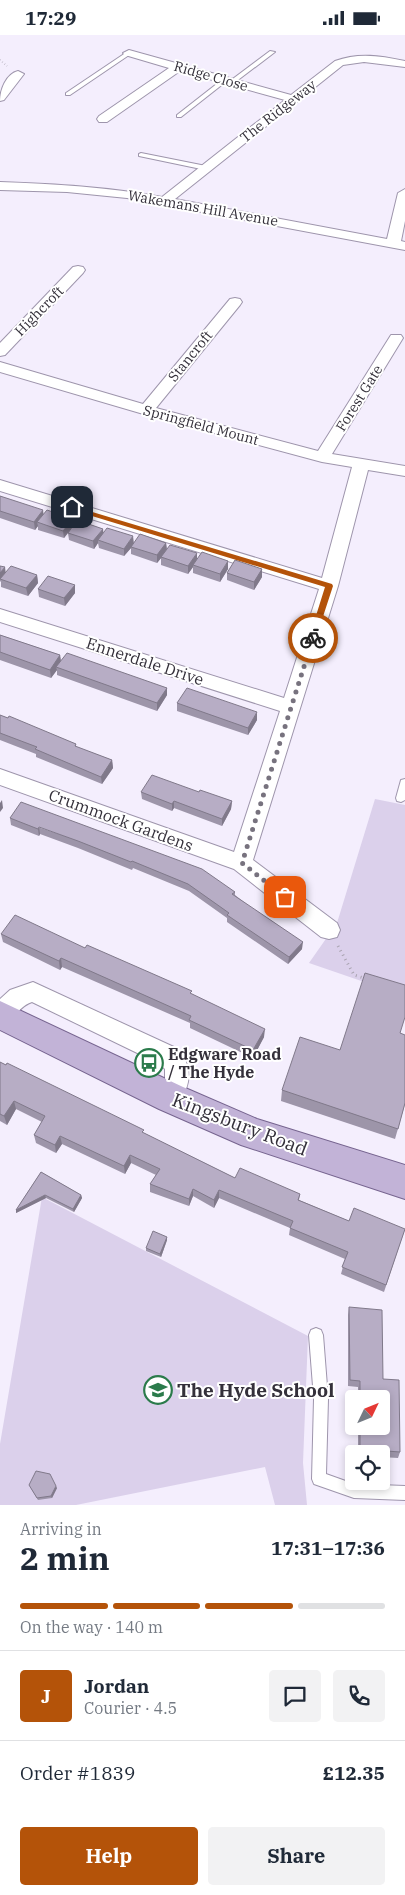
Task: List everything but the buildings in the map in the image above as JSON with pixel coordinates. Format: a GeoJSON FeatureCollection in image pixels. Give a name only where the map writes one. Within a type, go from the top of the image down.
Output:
{"type":"FeatureCollection","features":[{"type":"Feature","properties":{"kind":"main road","name":"Kingsbury Road"},"geometry":{"type":"LineString","coordinates":[[0,1015],[172,1098],[253,1133],[405,1182]]}},
{"type":"Feature","properties":{"kind":"street","name":"Ridge Close"},"geometry":{"type":"LineString","coordinates":[[129,53],[293,99]]}},
{"type":"Feature","properties":{"kind":"street","name":"The Ridgeway"},"geometry":{"type":"LineString","coordinates":[[166,201],[206,167],[342,61],[367,58],[405,64]]}},
{"type":"Feature","properties":{"kind":"street"},"geometry":{"type":"LineString","coordinates":[[104,119],[178,67]]}},
{"type":"Feature","properties":{"kind":"street"},"geometry":{"type":"LineString","coordinates":[[0,97],[18,74]]}},
{"type":"Feature","properties":{"kind":"street","name":"Wakemans Hill Avenue"},"geometry":{"type":"LineString","coordinates":[[0,186],[35,186],[96,191],[166,201],[399,245]]}},
{"type":"Feature","properties":{"kind":"street"},"geometry":{"type":"LineString","coordinates":[[399,245],[405,193]]}},
{"type":"Feature","properties":{"kind":"street","name":"Highcroft"},"geometry":{"type":"LineString","coordinates":[[0,351],[78,270]]}},
{"type":"Feature","properties":{"kind":"street","name":"Stancroft"},"geometry":{"type":"LineString","coordinates":[[146,410],[235,302]]}},
{"type":"Feature","properties":{"kind":"street","name":"Forest Gate"},"geometry":{"type":"LineString","coordinates":[[322,457],[396,338]]}},
{"type":"Feature","properties":{"kind":"street","name":"Springfield Mount"},"geometry":{"type":"LineString","coordinates":[[0,367],[146,410],[322,457],[405,471]]}},
{"type":"Feature","properties":{"kind":"street"},"geometry":{"type":"LineString","coordinates":[[242,863],[329,586],[361,464]]}},
{"type":"Feature","properties":{"kind":"street"},"geometry":{"type":"LineString","coordinates":[[0,485],[329,586]]}},
{"type":"Feature","properties":{"kind":"street","name":"Ennerdale Drive"},"geometry":{"type":"LineString","coordinates":[[0,615],[290,707]]}},
{"type":"Feature","properties":{"kind":"street","name":"Crummock Gardens"},"geometry":{"type":"LineString","coordinates":[[0,777],[242,863],[329,931]]}},
{"type":"Feature","properties":{"kind":"lane"},"geometry":{"type":"LineString","coordinates":[[68,94],[129,53]]}},
{"type":"Feature","properties":{"kind":"lane"},"geometry":{"type":"LineString","coordinates":[[179,116],[272,53]]}},
{"type":"Feature","properties":{"kind":"lane"},"geometry":{"type":"LineString","coordinates":[[141,155],[206,167]]}},
{"type":"Feature","properties":{"kind":"lane"},"geometry":{"type":"LineString","coordinates":[[401,798],[405,783]]}},
{"type":"Feature","properties":{"kind":"lane"},"geometry":{"type":"LineString","coordinates":[[316,1335],[321,1399],[319,1479],[354,1491],[405,1493]]}},
{"type":"Feature","properties":{"kind":"path"},"geometry":{"type":"LineString","coordinates":[[329,931],[354,975],[371,981]]}},
{"type":"Feature","properties":{"kind":"shaded area"},"geometry":{"type":"Polygon","coordinates":[[[375,799],[405,805],[405,996],[309,963],[337,923],[375,799]]]}},
{"type":"Feature","properties":{"kind":"shaded area","name":"The Hyde School"},"geometry":{"type":"Polygon","coordinates":[[[42,1197],[308,1336],[303,1463],[307,1505],[275,1505],[265,1467],[76,1505],[0,1505],[0,1444],[42,1197]]]}},
{"type":"Feature","properties":{"kind":"way so far"},"geometry":{"type":"LineString","coordinates":[[285,897],[242,863],[313,638]]}},
{"type":"Feature","properties":{"kind":"place","name":"Edgware Road / The Hyde"},"geometry":{"type":"Point","coordinates":[149,1063]}},
{"type":"Feature","properties":{"kind":"place","name":"The Hyde School"},"geometry":{"type":"Point","coordinates":[158,1390]}},
{"type":"Feature","properties":{"kind":"route"},"geometry":{"type":"LineString","coordinates":[[72,507],[329,586],[313,638]]}}]}
